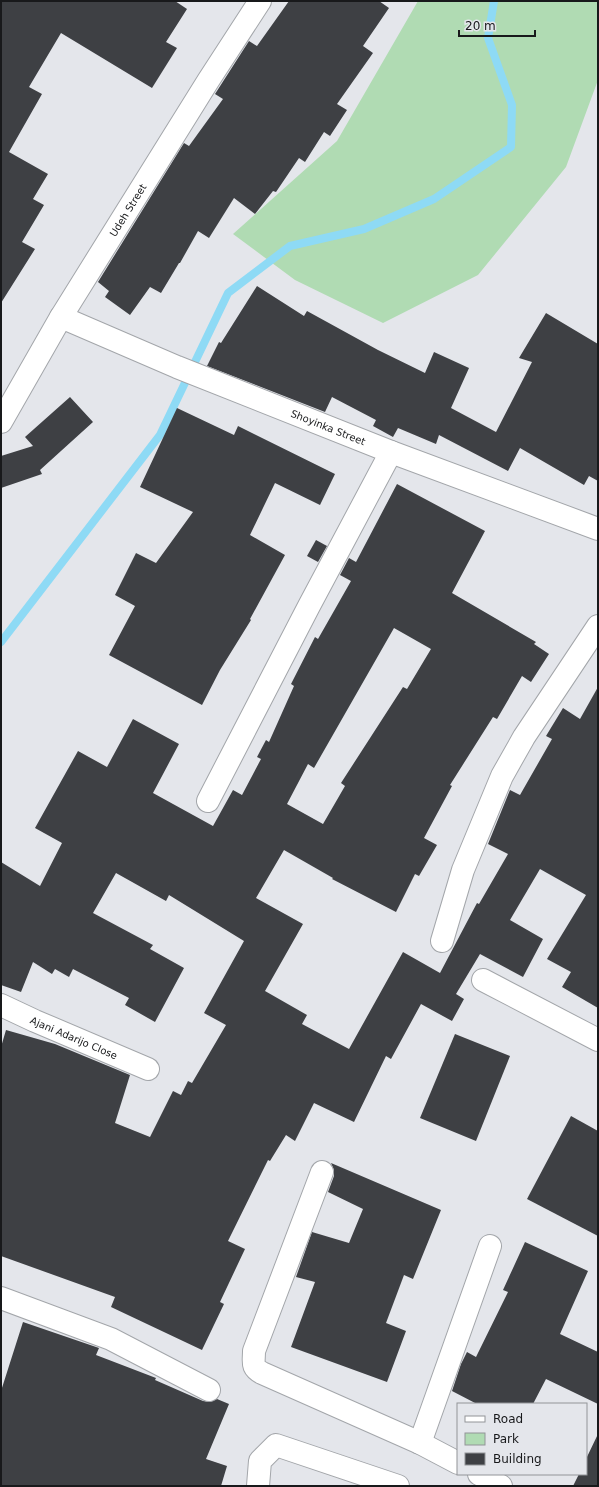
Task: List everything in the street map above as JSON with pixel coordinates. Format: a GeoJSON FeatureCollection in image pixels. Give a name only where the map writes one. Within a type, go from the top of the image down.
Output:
{"type":"FeatureCollection","features":[{"type":"Feature","properties":{"kind":"street","name":"Udeh Street"},"geometry":{"type":"LineString","coordinates":[[1,422],[61,317],[260,1]]}},
{"type":"Feature","properties":{"kind":"street","name":"Shoyinka Street"},"geometry":{"type":"LineString","coordinates":[[61,317],[177,367],[391,452],[598,529]]}},
{"type":"Feature","properties":{"kind":"street"},"geometry":{"type":"LineString","coordinates":[[208,801],[391,452]]}},
{"type":"Feature","properties":{"kind":"street"},"geometry":{"type":"LineString","coordinates":[[442,941],[463,870],[502,776],[524,737],[598,626]]}},
{"type":"Feature","properties":{"kind":"street"},"geometry":{"type":"LineString","coordinates":[[483,980],[598,1040]]}},
{"type":"Feature","properties":{"kind":"street","name":"Ajani Adarijo Close"},"geometry":{"type":"LineString","coordinates":[[1,1004],[35,1021],[148,1069]]}},
{"type":"Feature","properties":{"kind":"street"},"geometry":{"type":"LineString","coordinates":[[322,1172],[254,1351],[254,1366],[262,1373],[420,1443],[457,1462]]}},
{"type":"Feature","properties":{"kind":"street"},"geometry":{"type":"LineString","coordinates":[[420,1443],[490,1246]]}},
{"type":"Feature","properties":{"kind":"street"},"geometry":{"type":"LineString","coordinates":[[1,1298],[111,1339],[209,1390]]}},
{"type":"Feature","properties":{"kind":"street"},"geometry":{"type":"LineString","coordinates":[[258,1486],[260,1461],[276,1445],[398,1486]]}},
{"type":"Feature","properties":{"kind":"street"},"geometry":{"type":"LineString","coordinates":[[481,1475],[501,1486]]}},
{"type":"Feature","properties":{"kind":"green space"},"geometry":{"type":"Polygon","coordinates":[[[418,1],[598,1],[598,80],[566,167],[478,275],[383,323],[295,280],[233,234],[337,141],[418,1]]]}},
{"type":"Feature","properties":{"kind":"building"},"geometry":{"type":"Polygon","coordinates":[[[1,1],[175,1],[187,9],[166,42],[177,48],[152,88],[61,33],[29,87],[42,94],[9,152],[48,174],[33,199],[44,205],[22,242],[35,249],[1,303],[1,1]]]}},
{"type":"Feature","properties":{"kind":"building"},"geometry":{"type":"Polygon","coordinates":[[[289,1],[379,1],[389,8],[363,46],[373,53],[337,104],[347,110],[330,136],[324,132],[305,162],[299,158],[276,192],[273,191],[255,214],[234,198],[209,238],[198,231],[161,293],[150,287],[130,315],[105,297],[109,291],[98,282],[184,143],[189,146],[223,99],[215,94],[249,41],[257,46],[289,1]]]}},
{"type":"Feature","properties":{"kind":"building"},"geometry":{"type":"Polygon","coordinates":[[[257,286],[304,316],[307,311],[378,350],[425,373],[434,352],[469,368],[451,408],[496,432],[532,362],[519,358],[546,313],[598,344],[598,481],[589,476],[584,485],[520,448],[508,471],[439,435],[436,444],[398,428],[393,437],[373,426],[376,420],[332,397],[325,412],[207,366],[219,342],[221,343],[257,286]]]}},
{"type":"Feature","properties":{"kind":"building"},"geometry":{"type":"Polygon","coordinates":[[[70,397],[93,422],[40,470],[42,474],[1,488],[1,456],[33,446],[25,437],[70,397]]]}},
{"type":"Feature","properties":{"kind":"building"},"geometry":{"type":"Polygon","coordinates":[[[177,408],[234,435],[238,426],[335,474],[320,505],[275,483],[250,535],[285,555],[250,619],[251,620],[220,670],[202,705],[109,655],[135,606],[115,595],[136,553],[156,563],[193,512],[140,487],[177,408]]]}},
{"type":"Feature","properties":{"kind":"building"},"geometry":{"type":"Polygon","coordinates":[[[397,484],[485,531],[452,593],[536,642],[534,644],[549,654],[531,682],[522,676],[497,719],[493,717],[450,785],[452,786],[424,838],[437,845],[419,876],[415,874],[396,912],[332,879],[333,878],[284,850],[256,898],[303,924],[265,991],[307,1015],[302,1024],[349,1049],[403,952],[440,973],[477,903],[479,904],[508,854],[488,844],[510,790],[520,795],[552,739],[546,736],[563,708],[580,719],[598,687],[598,1008],[562,987],[571,972],[547,959],[586,895],[540,869],[510,920],[543,939],[523,977],[480,954],[456,994],[464,999],[452,1021],[421,1004],[391,1059],[386,1056],[354,1122],[314,1103],[295,1141],[286,1135],[270,1161],[268,1160],[228,1241],[245,1249],[220,1302],[224,1304],[202,1350],[111,1307],[115,1297],[1,1256],[1,1047],[6,1030],[55,1044],[130,1075],[115,1123],[150,1137],[173,1091],[181,1095],[188,1081],[192,1083],[226,1025],[204,1013],[244,941],[169,895],[166,901],[116,873],[93,913],[153,945],[150,949],[184,968],[155,1022],[125,1005],[129,998],[73,969],[69,977],[55,969],[52,974],[33,962],[21,992],[1,985],[1,862],[40,886],[62,843],[35,828],[78,751],[107,767],[133,719],[179,744],[153,793],[213,826],[233,790],[242,795],[261,759],[257,757],[266,740],[269,742],[294,686],[291,684],[315,637],[318,639],[351,581],[340,575],[349,558],[356,562],[397,484]],[[394,628],[314,768],[308,764],[287,804],[323,824],[345,786],[341,783],[403,687],[407,689],[431,649],[394,628]]]}},
{"type":"Feature","properties":{"kind":"building"},"geometry":{"type":"Polygon","coordinates":[[[316,540],[327,546],[318,562],[307,556],[316,540]]]}},
{"type":"Feature","properties":{"kind":"building"},"geometry":{"type":"Polygon","coordinates":[[[455,1034],[510,1056],[476,1141],[420,1118],[455,1034]]]}},
{"type":"Feature","properties":{"kind":"building"},"geometry":{"type":"Polygon","coordinates":[[[571,1116],[598,1131],[598,1236],[527,1199],[571,1116]]]}},
{"type":"Feature","properties":{"kind":"building"},"geometry":{"type":"Polygon","coordinates":[[[331,1163],[441,1210],[413,1279],[404,1275],[386,1323],[406,1331],[387,1382],[291,1347],[315,1282],[296,1277],[312,1232],[349,1243],[363,1209],[328,1192],[334,1176],[334,1170],[331,1163]]]}},
{"type":"Feature","properties":{"kind":"building"},"geometry":{"type":"Polygon","coordinates":[[[525,1242],[588,1271],[560,1334],[598,1352],[598,1404],[546,1379],[534,1403],[475,1403],[452,1391],[461,1364],[467,1352],[476,1357],[508,1292],[503,1290],[525,1242]]]}},
{"type":"Feature","properties":{"kind":"building"},"geometry":{"type":"Polygon","coordinates":[[[23,1322],[99,1348],[96,1355],[156,1378],[155,1380],[203,1401],[210,1402],[217,1399],[229,1404],[206,1459],[227,1466],[221,1486],[1,1486],[1,1391],[23,1322]]]}},
{"type":"Feature","properties":{"kind":"building"},"geometry":{"type":"Polygon","coordinates":[[[598,1434],[598,1486],[573,1486],[578,1475],[587,1475],[587,1457],[598,1434]]]}},
{"type":"Feature","properties":{"kind":"waterway"},"geometry":{"type":"LineString","coordinates":[[1,642],[160,435],[228,293],[290,246],[364,229],[434,199],[511,147],[512,105],[488,38],[494,1]]}}]}
